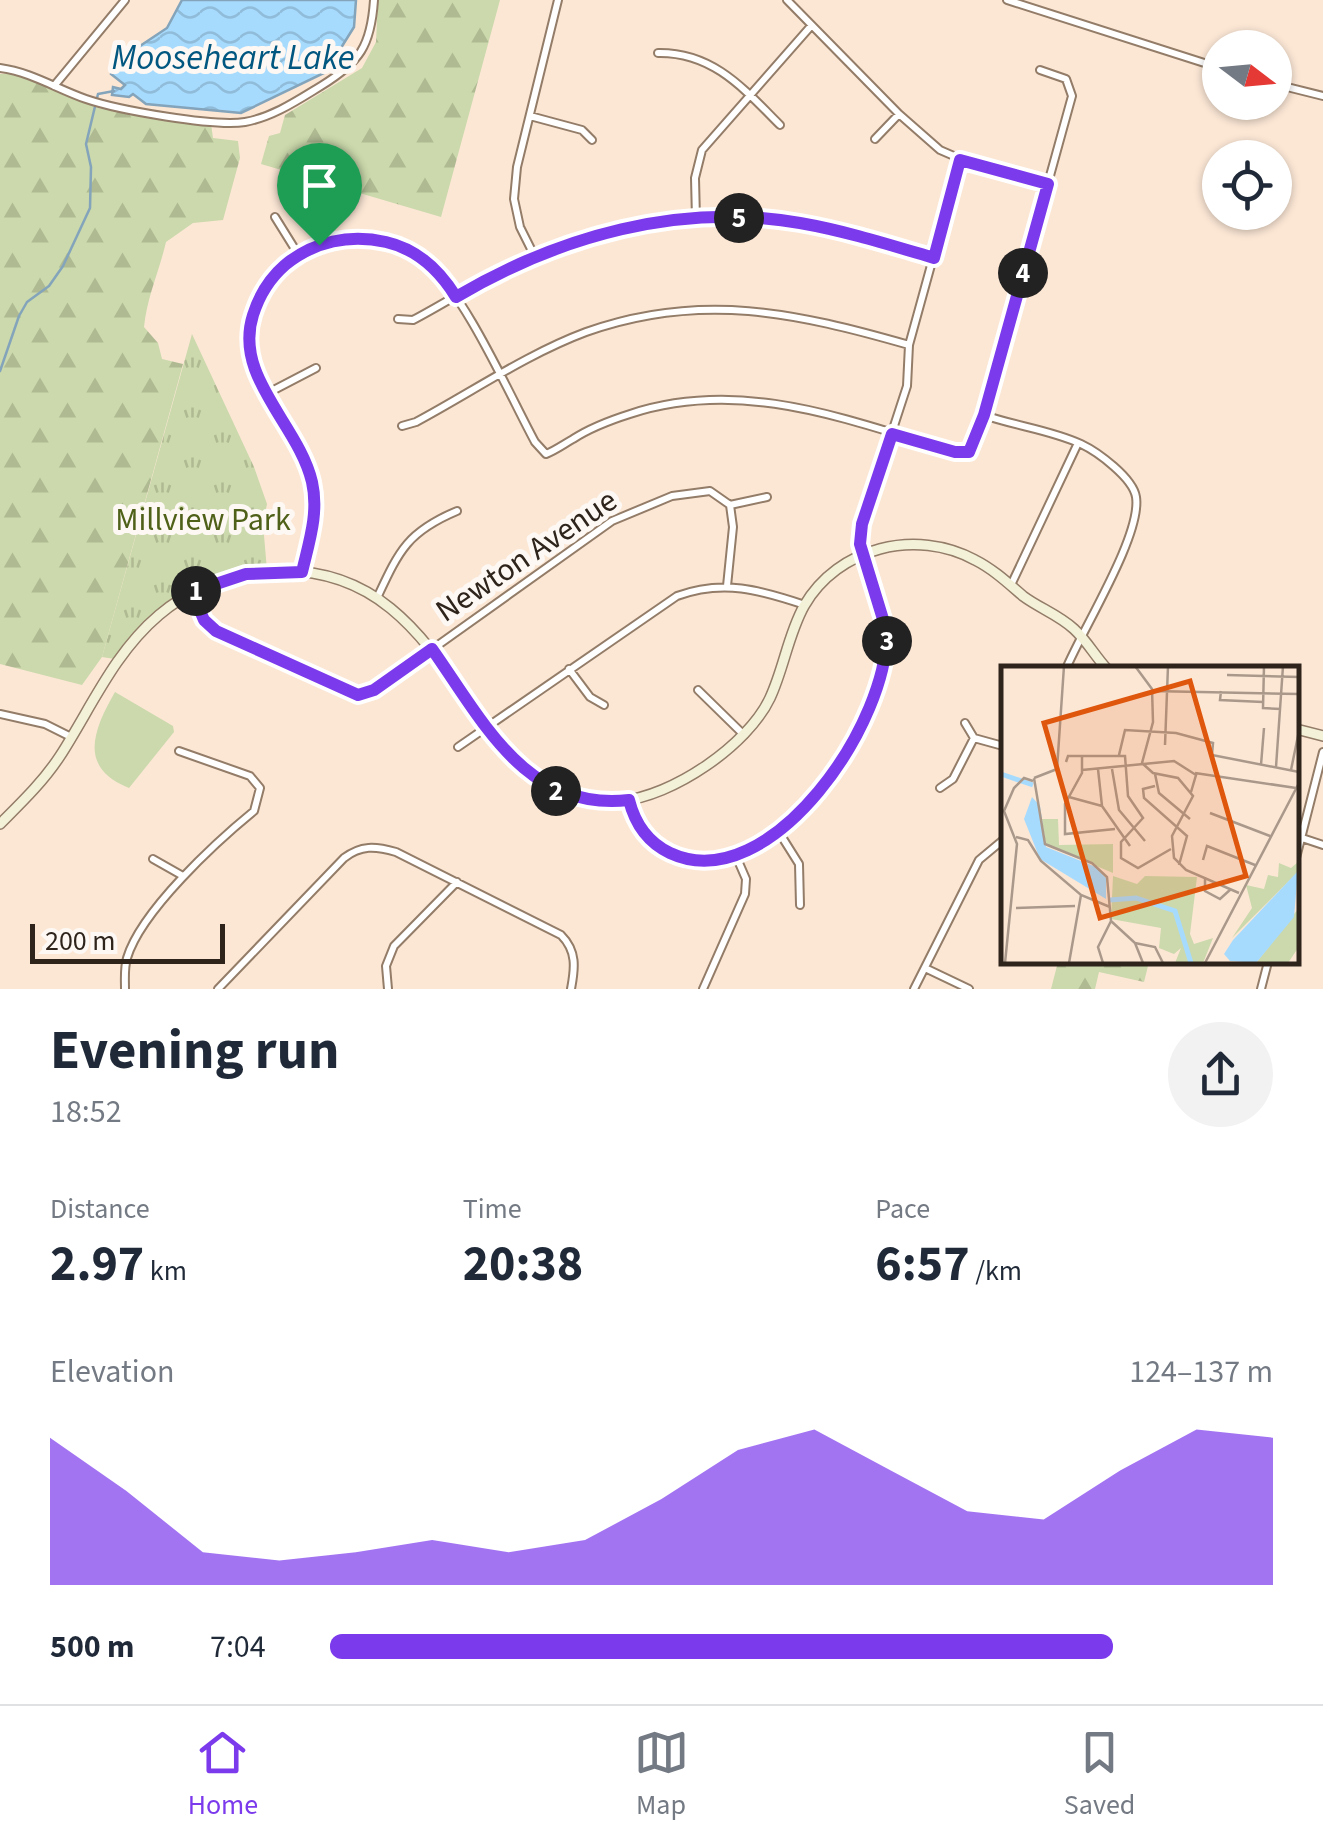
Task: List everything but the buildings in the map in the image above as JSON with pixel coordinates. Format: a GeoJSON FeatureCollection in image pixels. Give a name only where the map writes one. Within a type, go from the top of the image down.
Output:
{"type":"FeatureCollection","features":[{"type":"Feature","properties":{"kind":"street"},"geometry":{"type":"LineString","coordinates":[[54,86],[124,0]]}},
{"type":"Feature","properties":{"kind":"street"},"geometry":{"type":"LineString","coordinates":[[0,68],[17,70],[87,100],[109,105],[222,123],[248,122],[291,105],[342,73],[360,55],[370,37],[374,0]]}},
{"type":"Feature","properties":{"kind":"street"},"geometry":{"type":"LineString","coordinates":[[534,255],[520,227],[514,199],[517,166],[558,0]]}},
{"type":"Feature","properties":{"kind":"street"},"geometry":{"type":"LineString","coordinates":[[787,0],[940,150],[960,160],[1048,184]]}},
{"type":"Feature","properties":{"kind":"street"},"geometry":{"type":"LineString","coordinates":[[1007,0],[1202,62]]}},
{"type":"Feature","properties":{"kind":"street"},"geometry":{"type":"LineString","coordinates":[[696,218],[695,178],[702,150],[812,26]]}},
{"type":"Feature","properties":{"kind":"street"},"geometry":{"type":"LineString","coordinates":[[658,53],[677,53],[713,65],[780,126]]}},
{"type":"Feature","properties":{"kind":"street"},"geometry":{"type":"LineString","coordinates":[[302,572],[316,509],[312,479],[249,358],[248,330],[258,298],[278,271],[298,254],[340,240],[394,244],[440,274],[539,450],[546,454],[630,414],[712,398],[801,406],[955,452],[969,452],[984,415],[1073,90],[1066,79],[1040,70]]}},
{"type":"Feature","properties":{"kind":"street"},"geometry":{"type":"LineString","coordinates":[[1292,88],[1323,96]]}},
{"type":"Feature","properties":{"kind":"street"},"geometry":{"type":"LineString","coordinates":[[875,139],[899,114]]}},
{"type":"Feature","properties":{"kind":"street"},"geometry":{"type":"LineString","coordinates":[[530,116],[582,130],[592,140]]}},
{"type":"Feature","properties":{"kind":"street"},"geometry":{"type":"LineString","coordinates":[[629,800],[641,829],[666,852],[702,862],[736,856],[777,829],[826,786],[850,750],[886,654],[886,629],[860,544],[862,524],[907,386],[910,345],[960,160]]}},
{"type":"Feature","properties":{"kind":"street"},"geometry":{"type":"LineString","coordinates":[[275,217],[298,254]]}},
{"type":"Feature","properties":{"kind":"street"},"geometry":{"type":"LineString","coordinates":[[398,319],[412,320],[534,255],[602,233],[696,218],[798,223],[934,258]]}},
{"type":"Feature","properties":{"kind":"street"},"geometry":{"type":"LineString","coordinates":[[402,426],[586,332],[640,317],[702,309],[760,310],[818,319],[910,345]]}},
{"type":"Feature","properties":{"kind":"street"},"geometry":{"type":"LineString","coordinates":[[268,393],[316,368]]}},
{"type":"Feature","properties":{"kind":"street"},"geometry":{"type":"LineString","coordinates":[[984,415],[1078,443],[1128,478],[1136,495],[1124,548],[1067,666]]}},
{"type":"Feature","properties":{"kind":"street"},"geometry":{"type":"LineString","coordinates":[[1011,585],[1078,443]]}},
{"type":"Feature","properties":{"kind":"street","name":"Newton Avenue"},"geometry":{"type":"LineString","coordinates":[[192,592],[204,620],[216,631],[352,694],[374,690],[630,511],[672,496],[701,491],[719,494],[730,505]]}},
{"type":"Feature","properties":{"kind":"street"},"geometry":{"type":"LineString","coordinates":[[728,586],[734,527],[730,505],[768,498]]}},
{"type":"Feature","properties":{"kind":"street"},"geometry":{"type":"LineString","coordinates":[[377,598],[406,541],[425,525],[456,510]]}},
{"type":"Feature","properties":{"kind":"street"},"geometry":{"type":"LineString","coordinates":[[0,824],[39,784],[100,687],[156,617],[192,592],[246,574],[302,572],[342,581],[377,598],[411,624],[520,767],[545,786],[584,799],[629,800],[671,787],[744,734],[770,696],[805,605],[834,571],[863,554],[897,545],[935,545],[974,559],[1064,620],[1106,666]]}},
{"type":"Feature","properties":{"kind":"street"},"geometry":{"type":"LineString","coordinates":[[458,747],[661,604],[692,590],[728,586],[761,590],[805,605]]}},
{"type":"Feature","properties":{"kind":"street"},"geometry":{"type":"LineString","coordinates":[[570,669],[590,697],[604,704]]}},
{"type":"Feature","properties":{"kind":"street"},"geometry":{"type":"LineString","coordinates":[[698,690],[744,734]]}},
{"type":"Feature","properties":{"kind":"street"},"geometry":{"type":"LineString","coordinates":[[0,714],[45,724],[71,737]]}},
{"type":"Feature","properties":{"kind":"street"},"geometry":{"type":"LineString","coordinates":[[965,723],[974,738],[1001,745]]}},
{"type":"Feature","properties":{"kind":"street"},"geometry":{"type":"LineString","coordinates":[[1298,730],[1323,736]]}},
{"type":"Feature","properties":{"kind":"street"},"geometry":{"type":"LineString","coordinates":[[940,788],[953,778],[974,738]]}},
{"type":"Feature","properties":{"kind":"street"},"geometry":{"type":"LineString","coordinates":[[125,989],[126,960],[131,948],[183,876],[254,811],[260,795],[260,788],[250,776],[180,751]]}},
{"type":"Feature","properties":{"kind":"street"},"geometry":{"type":"LineString","coordinates":[[1323,752],[1298,837],[1323,845]]}},
{"type":"Feature","properties":{"kind":"street"},"geometry":{"type":"LineString","coordinates":[[777,829],[799,864],[800,905]]}},
{"type":"Feature","properties":{"kind":"street"},"geometry":{"type":"LineString","coordinates":[[914,989],[979,860],[1001,842]]}},
{"type":"Feature","properties":{"kind":"street"},"geometry":{"type":"LineString","coordinates":[[218,989],[355,849],[382,848],[562,935],[574,959],[571,989]]}},
{"type":"Feature","properties":{"kind":"street"},"geometry":{"type":"LineString","coordinates":[[703,989],[746,894],[746,879],[736,856]]}},
{"type":"Feature","properties":{"kind":"street"},"geometry":{"type":"LineString","coordinates":[[153,859],[183,876]]}},
{"type":"Feature","properties":{"kind":"street"},"geometry":{"type":"LineString","coordinates":[[388,989],[386,966],[394,946],[457,882]]}},
{"type":"Feature","properties":{"kind":"street"},"geometry":{"type":"LineString","coordinates":[[1261,989],[1267,964]]}},
{"type":"Feature","properties":{"kind":"street"},"geometry":{"type":"LineString","coordinates":[[924,968],[969,989]]}},
{"type":"Feature","properties":{"kind":"green space"},"geometry":{"type":"Polygon","coordinates":[[[378,0],[500,0],[441,217],[261,164],[269,136],[280,133],[285,115],[362,68],[376,42],[378,0]]]}},
{"type":"Feature","properties":{"kind":"green space"},"geometry":{"type":"Polygon","coordinates":[[[0,74],[16,74],[98,108],[211,124],[213,138],[238,141],[240,158],[223,220],[193,223],[166,242],[150,295],[144,327],[158,343],[162,359],[183,364],[102,657],[82,685],[0,664],[0,74]]]}},
{"type":"Feature","properties":{"kind":"green space","name":"Millview Park"},"geometry":{"type":"Polygon","coordinates":[[[192,334],[254,467],[267,504],[263,524],[267,570],[188,590],[115,659],[102,657],[192,334]]]}},
{"type":"Feature","properties":{"kind":"green space"},"geometry":{"type":"Polygon","coordinates":[[[115,692],[173,726],[174,732],[129,788],[102,770],[95,748],[100,721],[115,692]]]}},
{"type":"Feature","properties":{"kind":"green space"},"geometry":{"type":"Polygon","coordinates":[[[1057,964],[1148,964],[1144,982],[1099,972],[1095,989],[1051,989],[1057,964]]]}},
{"type":"Feature","properties":{"kind":"water","name":"Mooseheart Lake"},"geometry":{"type":"Polygon","coordinates":[[[182,0],[356,0],[354,27],[326,72],[241,113],[146,104],[133,94],[112,95],[113,87],[121,89],[125,85],[111,74],[113,64],[167,28],[182,0]]]}},
{"type":"Feature","properties":{"kind":"waterway"},"geometry":{"type":"LineString","coordinates":[[0,371],[19,316],[27,302],[49,286],[63,266],[90,208],[91,167],[86,144],[98,94],[114,91]]}},
{"type":"Feature","properties":{"kind":"route"},"geometry":{"type":"LineString","coordinates":[[960,160],[1048,184],[973,448],[969,452],[955,452],[892,434],[862,524],[860,544],[886,629],[886,654],[850,750],[810,803],[736,856],[702,862],[678,856],[648,838],[635,821],[629,800],[596,801],[564,794],[545,786],[520,767],[432,649],[374,690],[358,695],[216,631],[204,620],[192,592],[246,574],[302,572],[316,509],[312,479],[249,358],[248,330],[258,298],[278,271],[298,254],[319,245],[359,239],[394,244],[424,260],[456,297],[534,255],[586,237],[696,218],[798,223],[934,258],[960,160]]}}]}
